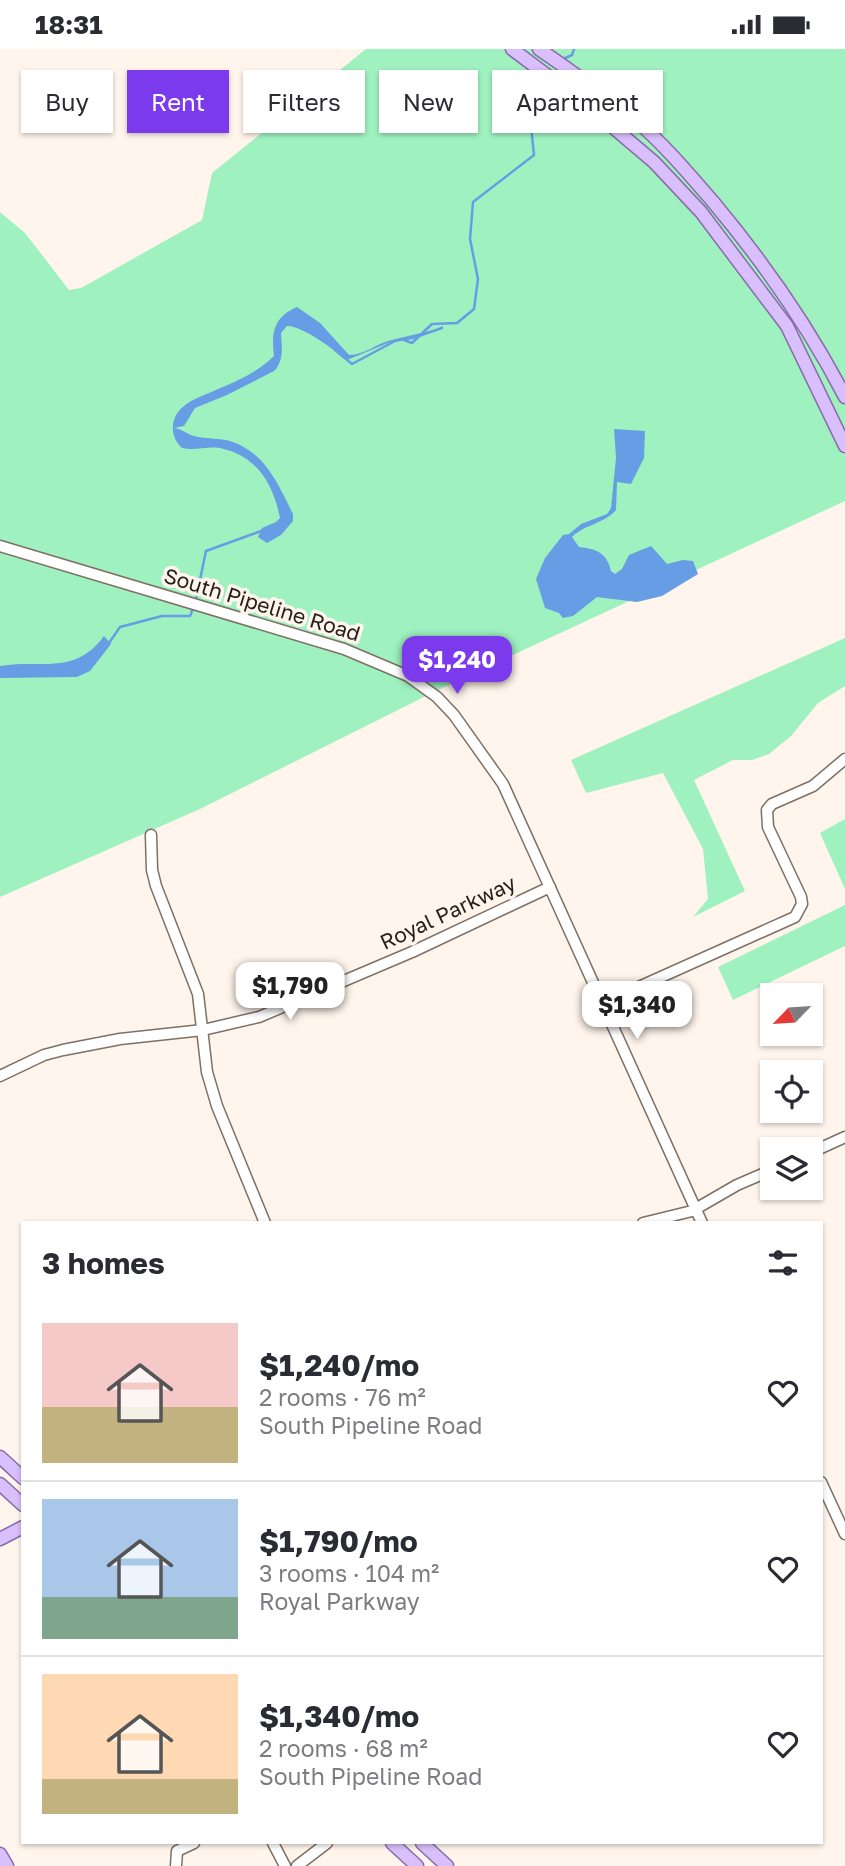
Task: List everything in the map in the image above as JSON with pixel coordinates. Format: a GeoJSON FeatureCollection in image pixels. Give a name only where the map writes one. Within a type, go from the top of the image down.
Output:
{"type":"FeatureCollection","features":[{"type":"Feature","properties":{"kind":"main road"},"geometry":{"type":"LineString","coordinates":[[512,49],[588,106],[654,162],[701,212],[787,326],[845,446]]}},
{"type":"Feature","properties":{"kind":"main road"},"geometry":{"type":"LineString","coordinates":[[539,49],[635,120],[685,168],[752,250],[828,363],[845,397]]}},
{"type":"Feature","properties":{"kind":"main road"},"geometry":{"type":"LineString","coordinates":[[0,1458],[21,1476]]}},
{"type":"Feature","properties":{"kind":"main road"},"geometry":{"type":"LineString","coordinates":[[0,1483],[21,1503]]}},
{"type":"Feature","properties":{"kind":"main road"},"geometry":{"type":"LineString","coordinates":[[0,1539],[21,1528]]}},
{"type":"Feature","properties":{"kind":"main road"},"geometry":{"type":"LineString","coordinates":[[393,1844],[417,1866]]}},
{"type":"Feature","properties":{"kind":"main road"},"geometry":{"type":"LineString","coordinates":[[423,1844],[447,1866]]}},
{"type":"Feature","properties":{"kind":"main road"},"geometry":{"type":"LineString","coordinates":[[0,1854],[6,1866]]}},
{"type":"Feature","properties":{"kind":"street","name":"South Pipeline Road"},"geometry":{"type":"LineString","coordinates":[[0,546],[344,649],[408,675],[437,697],[454,715],[503,784],[701,1221]]}},
{"type":"Feature","properties":{"kind":"street"},"geometry":{"type":"LineString","coordinates":[[603,1003],[795,917],[802,904],[801,897],[768,827],[767,810],[772,804],[813,786],[845,759]]}},
{"type":"Feature","properties":{"kind":"street"},"geometry":{"type":"LineString","coordinates":[[151,835],[152,870],[156,886],[198,994],[207,1072],[217,1106],[264,1221]]}},
{"type":"Feature","properties":{"kind":"street","name":"Royal Parkway"},"geometry":{"type":"LineString","coordinates":[[0,1076],[44,1055],[63,1050],[120,1038],[203,1030],[259,1017],[300,1002],[550,887]]}},
{"type":"Feature","properties":{"kind":"street"},"geometry":{"type":"LineString","coordinates":[[823,1147],[845,1137]]}},
{"type":"Feature","properties":{"kind":"street"},"geometry":{"type":"LineString","coordinates":[[650,1221],[695,1209],[760,1176]]}},
{"type":"Feature","properties":{"kind":"street"},"geometry":{"type":"LineString","coordinates":[[823,1486],[845,1534]]}},
{"type":"Feature","properties":{"kind":"street"},"geometry":{"type":"LineString","coordinates":[[176,1866],[177,1851],[192,1844]]}},
{"type":"Feature","properties":{"kind":"street"},"geometry":{"type":"LineString","coordinates":[[274,1844],[285,1866]]}},
{"type":"Feature","properties":{"kind":"street"},"geometry":{"type":"LineString","coordinates":[[297,1866],[326,1844]]}},
{"type":"Feature","properties":{"kind":"green space"},"geometry":{"type":"Polygon","coordinates":[[[366,49],[845,49],[845,501],[442,688],[200,809],[0,897],[0,212],[25,233],[69,290],[81,288],[202,220],[212,173],[262,133],[365,133],[365,70],[340,70],[366,49]]]}},
{"type":"Feature","properties":{"kind":"green space"},"geometry":{"type":"Polygon","coordinates":[[[845,638],[845,686],[818,703],[791,736],[769,754],[752,760],[733,760],[694,780],[745,891],[693,917],[708,899],[703,849],[663,773],[586,793],[571,760],[845,638]]]}},
{"type":"Feature","properties":{"kind":"green space"},"geometry":{"type":"Polygon","coordinates":[[[845,819],[845,889],[820,833],[845,819]]]}},
{"type":"Feature","properties":{"kind":"green space"},"geometry":{"type":"Polygon","coordinates":[[[845,905],[845,946],[768,983],[760,983],[760,987],[733,1000],[718,967],[845,905]]]}},
{"type":"Feature","properties":{"kind":"water"},"geometry":{"type":"Polygon","coordinates":[[[297,307],[320,323],[349,355],[443,326],[443,329],[414,339],[388,343],[347,360],[310,334],[287,326],[281,333],[281,358],[274,371],[195,408],[184,426],[174,428],[194,436],[226,440],[242,446],[269,470],[293,514],[293,521],[281,535],[267,543],[258,537],[262,528],[280,518],[273,493],[261,473],[244,457],[233,452],[220,448],[182,448],[175,438],[173,427],[179,410],[188,403],[248,375],[274,356],[276,326],[283,315],[297,307]]]}},
{"type":"Feature","properties":{"kind":"water"},"geometry":{"type":"Polygon","coordinates":[[[614,429],[645,431],[644,458],[631,484],[617,482],[616,510],[572,537],[579,547],[591,549],[604,556],[615,574],[622,569],[629,555],[651,546],[667,564],[683,560],[693,561],[698,574],[662,596],[637,602],[597,597],[573,616],[563,618],[559,613],[545,608],[536,579],[545,558],[563,535],[569,534],[581,524],[607,514],[611,508],[616,458],[614,429]]]}},
{"type":"Feature","properties":{"kind":"water"},"geometry":{"type":"Polygon","coordinates":[[[104,636],[111,644],[90,671],[77,677],[0,678],[0,666],[69,661],[81,657],[104,636]]]}},
{"type":"Feature","properties":{"kind":"waterway"},"geometry":{"type":"LineString","coordinates":[[561,60],[572,55],[574,49]]}},
{"type":"Feature","properties":{"kind":"waterway"},"geometry":{"type":"LineString","coordinates":[[404,340],[412,343],[432,324],[457,323],[474,309],[478,279],[470,239],[473,202],[534,155],[532,133]]}},
{"type":"Feature","properties":{"kind":"waterway"},"geometry":{"type":"LineString","coordinates":[[335,350],[352,364],[395,341]]}},
{"type":"Feature","properties":{"kind":"waterway"},"geometry":{"type":"LineString","coordinates":[[196,599],[206,551],[261,531]]}},
{"type":"Feature","properties":{"kind":"waterway"},"geometry":{"type":"LineString","coordinates":[[109,643],[120,627],[162,616],[190,616],[194,606]]}}]}
